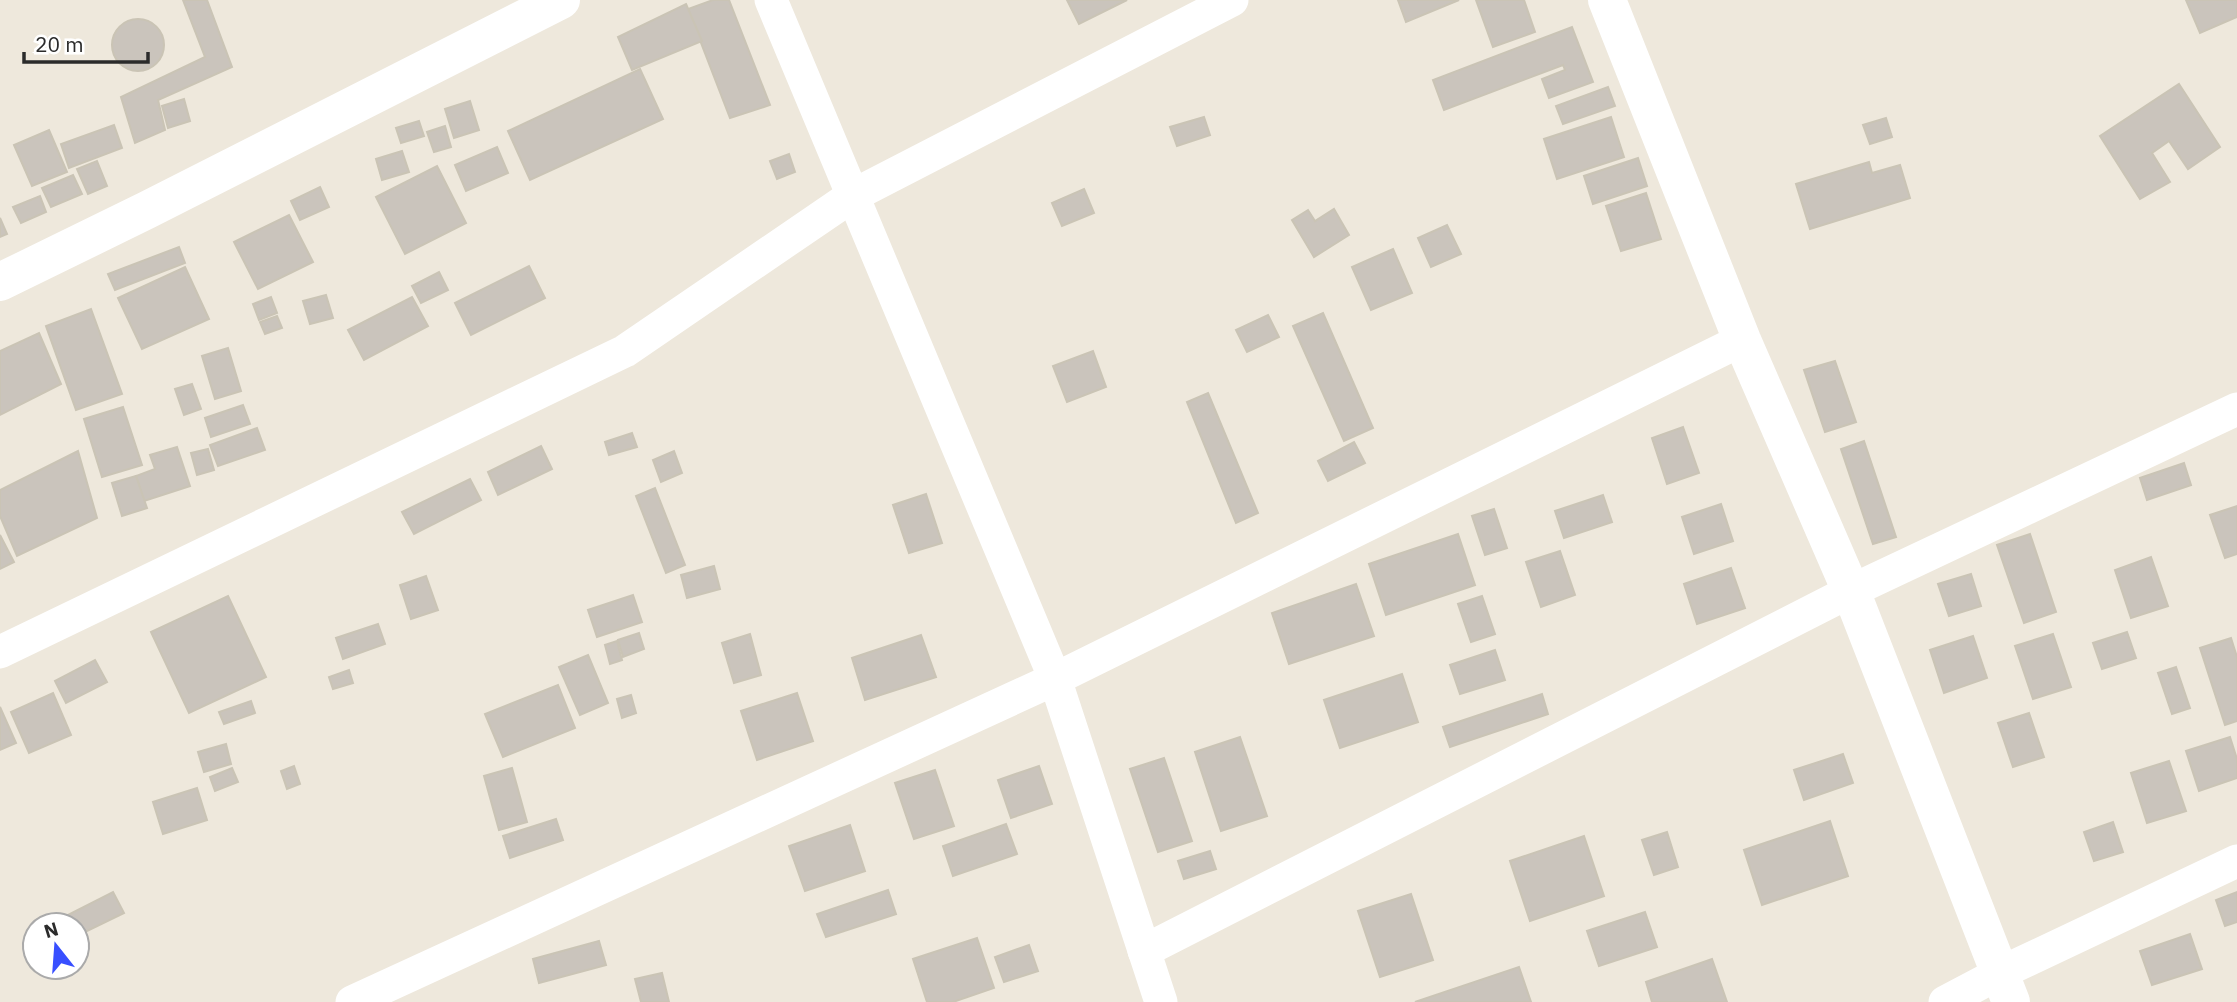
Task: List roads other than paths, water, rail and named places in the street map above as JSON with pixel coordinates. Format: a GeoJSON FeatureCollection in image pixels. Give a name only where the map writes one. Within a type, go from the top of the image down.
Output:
{"type":"FeatureCollection","features":[{"type":"Feature","properties":{"kind":"street"},"geometry":{"type":"LineString","coordinates":[[0,282],[172,198],[561,0]]}},
{"type":"Feature","properties":{"kind":"street"},"geometry":{"type":"LineString","coordinates":[[771,0],[1055,679],[1161,1002]]}},
{"type":"Feature","properties":{"kind":"street"},"geometry":{"type":"LineString","coordinates":[[0,652],[625,351],[852,196],[1232,0]]}},
{"type":"Feature","properties":{"kind":"street"},"geometry":{"type":"LineString","coordinates":[[1608,0],[1742,340],[1851,591],[2006,988]]}},
{"type":"Feature","properties":{"kind":"street"},"geometry":{"type":"LineString","coordinates":[[352,1002],[1055,679],[1742,340]]}},
{"type":"Feature","properties":{"kind":"street"},"geometry":{"type":"LineString","coordinates":[[1144,951],[1851,591],[2237,409]]}},
{"type":"Feature","properties":{"kind":"street"},"geometry":{"type":"LineString","coordinates":[[1945,1002],[2006,988],[2237,861]]}}]}
